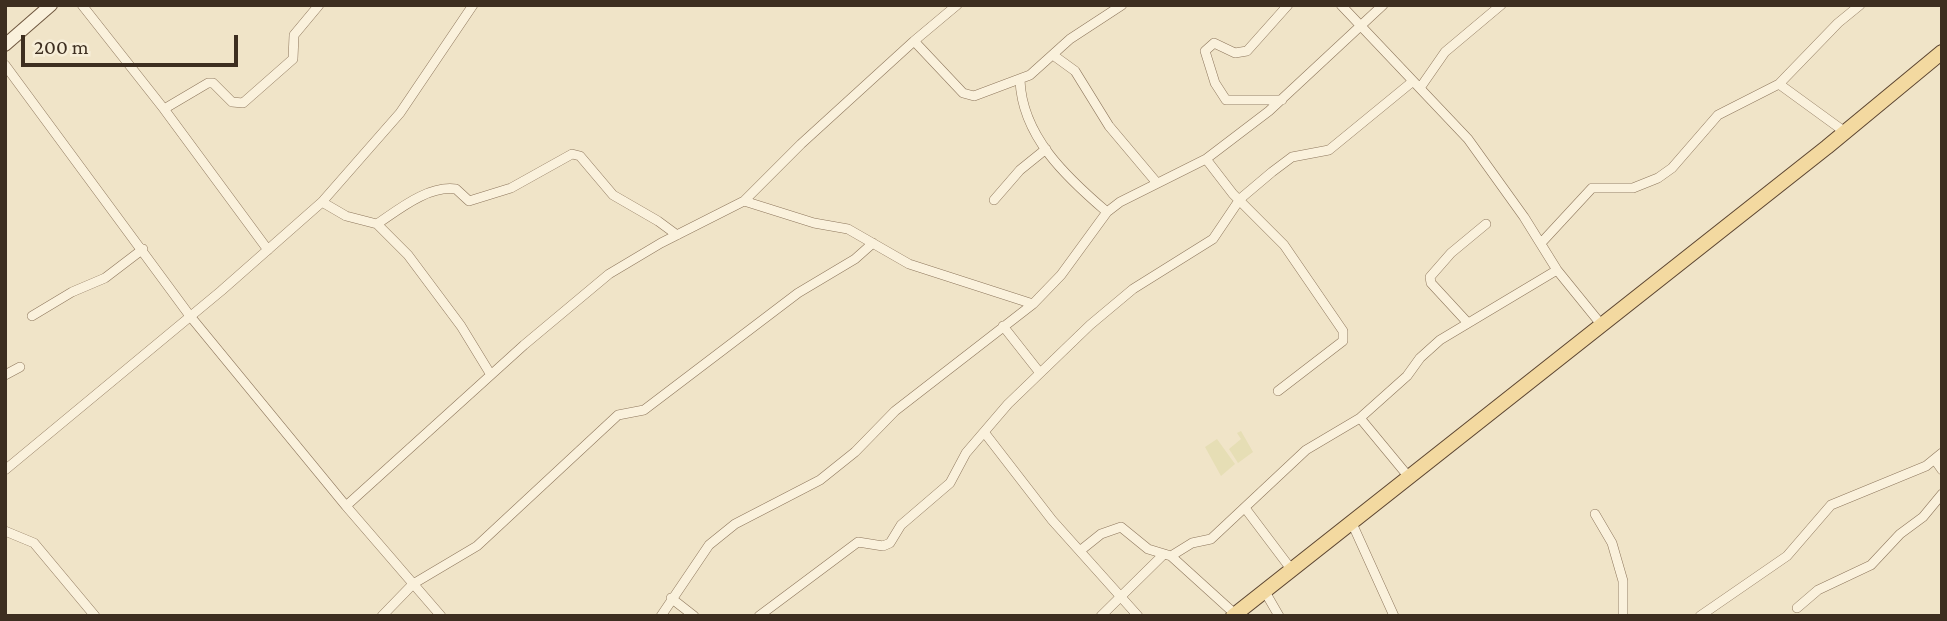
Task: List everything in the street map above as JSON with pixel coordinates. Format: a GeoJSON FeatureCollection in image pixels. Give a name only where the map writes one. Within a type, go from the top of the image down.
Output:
{"type":"FeatureCollection","features":[{"type":"Feature","properties":{"kind":"main road"},"geometry":{"type":"LineString","coordinates":[[1234,615],[1845,132],[1942,52]]}},
{"type":"Feature","properties":{"kind":"street"},"geometry":{"type":"LineString","coordinates":[[5,45],[51,5]]}},
{"type":"Feature","properties":{"kind":"street"},"geometry":{"type":"LineString","coordinates":[[82,5],[164,109],[268,250]]}},
{"type":"Feature","properties":{"kind":"street"},"geometry":{"type":"LineString","coordinates":[[164,109],[208,83],[213,83],[232,102],[246,101],[293,59],[294,36],[319,5]]}},
{"type":"Feature","properties":{"kind":"street"},"geometry":{"type":"LineString","coordinates":[[5,470],[322,202],[400,113],[473,5]]}},
{"type":"Feature","properties":{"kind":"street"},"geometry":{"type":"LineString","coordinates":[[346,506],[491,375],[609,274],[744,201],[801,144],[957,5]]}},
{"type":"Feature","properties":{"kind":"street"},"geometry":{"type":"LineString","coordinates":[[914,41],[970,96],[1036,72],[1070,39],[1122,5]]}},
{"type":"Feature","properties":{"kind":"street"},"geometry":{"type":"LineString","coordinates":[[1282,100],[1226,100],[1215,83],[1205,51],[1214,43],[1235,53],[1247,51],[1288,5]]}},
{"type":"Feature","properties":{"kind":"street"},"geometry":{"type":"LineString","coordinates":[[1341,5],[1468,139],[1542,242],[1557,270],[1600,323]]}},
{"type":"Feature","properties":{"kind":"street"},"geometry":{"type":"LineString","coordinates":[[661,616],[709,545],[735,524],[820,480],[855,452],[895,411],[1033,304],[1061,275],[1107,212],[1206,159],[1282,100],[1383,5]]}},
{"type":"Feature","properties":{"kind":"street"},"geometry":{"type":"LineString","coordinates":[[760,616],[859,542],[883,546],[890,543],[901,525],[950,483],[966,453],[1040,373],[1133,289],[1213,239],[1240,199],[1292,158],[1334,147],[1416,85],[1445,52],[1501,5]]}},
{"type":"Feature","properties":{"kind":"street"},"geometry":{"type":"LineString","coordinates":[[1542,242],[1592,188],[1633,188],[1658,178],[1672,168],[1718,115],[1779,84],[1838,23],[1860,5]]}},
{"type":"Feature","properties":{"kind":"street"},"geometry":{"type":"LineString","coordinates":[[1053,55],[1075,72],[1109,126],[1157,183]]}},
{"type":"Feature","properties":{"kind":"street"},"geometry":{"type":"LineString","coordinates":[[5,65],[190,316],[346,506],[441,616]]}},
{"type":"Feature","properties":{"kind":"street"},"geometry":{"type":"LineString","coordinates":[[1020,80],[1020,94],[1031,130],[1071,179],[1107,212]]}},
{"type":"Feature","properties":{"kind":"street"},"geometry":{"type":"LineString","coordinates":[[1779,84],[1845,132]]}},
{"type":"Feature","properties":{"kind":"street"},"geometry":{"type":"LineString","coordinates":[[994,200],[1020,170],[1046,149]]}},
{"type":"Feature","properties":{"kind":"street"},"geometry":{"type":"LineString","coordinates":[[377,225],[411,202],[444,189],[456,188],[469,201],[495,194],[572,153],[583,159],[613,195],[658,221],[677,236]]}},
{"type":"Feature","properties":{"kind":"street"},"geometry":{"type":"LineString","coordinates":[[1206,159],[1284,245],[1344,336],[1338,345],[1278,391]]}},
{"type":"Feature","properties":{"kind":"street"},"geometry":{"type":"LineString","coordinates":[[744,201],[814,223],[848,229],[909,264],[1033,304]]}},
{"type":"Feature","properties":{"kind":"street"},"geometry":{"type":"LineString","coordinates":[[322,202],[340,213],[377,225],[408,255],[461,327],[491,375]]}},
{"type":"Feature","properties":{"kind":"street"},"geometry":{"type":"LineString","coordinates":[[1467,322],[1430,277],[1451,253],[1486,224]]}},
{"type":"Feature","properties":{"kind":"street"},"geometry":{"type":"LineString","coordinates":[[382,616],[413,584],[477,546],[618,415],[644,410],[798,293],[855,259],[873,243]]}},
{"type":"Feature","properties":{"kind":"street"},"geometry":{"type":"LineString","coordinates":[[32,316],[72,292],[105,278],[143,249]]}},
{"type":"Feature","properties":{"kind":"street"},"geometry":{"type":"LineString","coordinates":[[1101,616],[1119,596],[1167,555],[1192,542],[1211,539],[1306,450],[1360,418],[1407,376],[1430,349],[1467,322],[1557,270]]}},
{"type":"Feature","properties":{"kind":"street"},"geometry":{"type":"LineString","coordinates":[[1003,326],[1040,373]]}},
{"type":"Feature","properties":{"kind":"street"},"geometry":{"type":"LineString","coordinates":[[5,375],[20,367]]}},
{"type":"Feature","properties":{"kind":"street"},"geometry":{"type":"LineString","coordinates":[[1360,418],[1408,476]]}},
{"type":"Feature","properties":{"kind":"street"},"geometry":{"type":"LineString","coordinates":[[984,432],[1052,520],[1138,616]]}},
{"type":"Feature","properties":{"kind":"street"},"geometry":{"type":"LineString","coordinates":[[1700,616],[1787,556],[1831,505],[1938,457],[1942,470]]}},
{"type":"Feature","properties":{"kind":"street"},"geometry":{"type":"LineString","coordinates":[[1797,608],[1818,590],[1871,565],[1942,494]]}},
{"type":"Feature","properties":{"kind":"street"},"geometry":{"type":"LineString","coordinates":[[1245,508],[1291,569]]}},
{"type":"Feature","properties":{"kind":"street"},"geometry":{"type":"LineString","coordinates":[[1595,514],[1612,543],[1623,581],[1623,616]]}},
{"type":"Feature","properties":{"kind":"street"},"geometry":{"type":"LineString","coordinates":[[1351,521],[1394,616]]}},
{"type":"Feature","properties":{"kind":"street"},"geometry":{"type":"LineString","coordinates":[[1081,550],[1101,534],[1121,527],[1147,549],[1167,555],[1234,615]]}},
{"type":"Feature","properties":{"kind":"street"},"geometry":{"type":"LineString","coordinates":[[5,531],[34,543],[95,616]]}},
{"type":"Feature","properties":{"kind":"street"},"geometry":{"type":"LineString","coordinates":[[1264,590],[1279,616]]}},
{"type":"Feature","properties":{"kind":"street"},"geometry":{"type":"LineString","coordinates":[[671,598],[694,616]]}},
{"type":"Feature","properties":{"kind":"shaded area"},"geometry":{"type":"Polygon","coordinates":[[[1241,431],[1253,452],[1238,463],[1229,449],[1241,439],[1237,433],[1241,431]]]}},
{"type":"Feature","properties":{"kind":"shaded area"},"geometry":{"type":"Polygon","coordinates":[[[1217,439],[1235,464],[1221,476],[1205,447],[1217,439]]]}}]}
